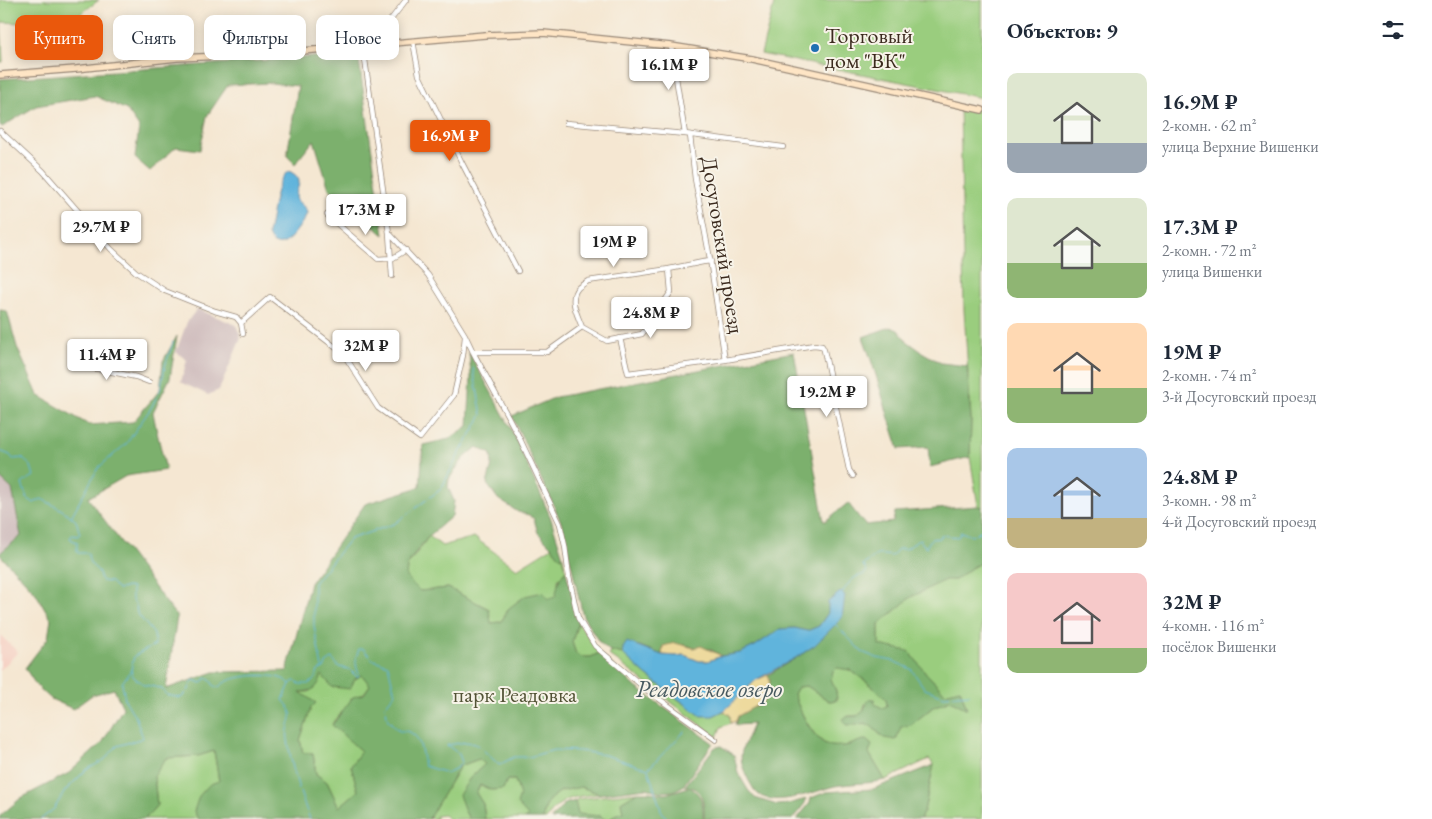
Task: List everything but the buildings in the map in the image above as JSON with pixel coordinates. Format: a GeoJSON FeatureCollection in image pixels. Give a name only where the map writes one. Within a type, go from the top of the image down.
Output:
{"type":"FeatureCollection","features":[{"type":"Feature","properties":{"kind":"main road"},"geometry":{"type":"LineString","coordinates":[[399,42],[485,35],[543,33],[671,46],[752,59],[982,110]]}},
{"type":"Feature","properties":{"kind":"main road"},"geometry":{"type":"LineString","coordinates":[[0,74],[76,69],[177,58],[268,54],[316,49]]}},
{"type":"Feature","properties":{"kind":"street"},"geometry":{"type":"LineString","coordinates":[[394,15],[406,0]]}},
{"type":"Feature","properties":{"kind":"street"},"geometry":{"type":"LineString","coordinates":[[413,41],[419,75],[518,271]]}},
{"type":"Feature","properties":{"kind":"street","name":"Досуговский проезд"},"geometry":{"type":"LineString","coordinates":[[671,46],[710,261],[725,360]]}},
{"type":"Feature","properties":{"kind":"street"},"geometry":{"type":"LineString","coordinates":[[365,60],[389,232],[392,276]]}},
{"type":"Feature","properties":{"kind":"street"},"geometry":{"type":"LineString","coordinates":[[566,123],[688,134],[783,148]]}},
{"type":"Feature","properties":{"kind":"street"},"geometry":{"type":"LineString","coordinates":[[0,131],[43,171],[111,249],[136,272],[165,291],[215,311],[236,317],[241,323],[243,334]]}},
{"type":"Feature","properties":{"kind":"street"},"geometry":{"type":"LineString","coordinates":[[327,216],[378,260],[391,258],[406,250]]}},
{"type":"Feature","properties":{"kind":"street"},"geometry":{"type":"LineString","coordinates":[[389,232],[428,275],[465,335],[472,352],[519,437],[560,524],[578,618],[595,646],[647,690],[716,740]]}},
{"type":"Feature","properties":{"kind":"street"},"geometry":{"type":"LineString","coordinates":[[669,269],[671,292],[642,334],[607,341],[582,328],[574,296],[577,289],[588,281],[710,261]]}},
{"type":"Feature","properties":{"kind":"street"},"geometry":{"type":"LineString","coordinates":[[241,323],[270,297],[343,353],[378,408],[420,438],[454,395],[463,355],[465,335]]}},
{"type":"Feature","properties":{"kind":"street"},"geometry":{"type":"LineString","coordinates":[[472,352],[547,352],[582,328]]}},
{"type":"Feature","properties":{"kind":"street"},"geometry":{"type":"LineString","coordinates":[[620,338],[628,373],[725,360],[814,345],[822,346],[849,470],[853,476]]}},
{"type":"Feature","properties":{"kind":"street"},"geometry":{"type":"LineString","coordinates":[[73,361],[88,368],[136,377],[149,382]]}},
{"type":"Feature","properties":{"kind":"shaded area"},"geometry":{"type":"Polygon","coordinates":[[[197,309],[236,325],[241,338],[219,390],[208,395],[181,382],[187,360],[176,352],[187,322],[197,309]]]}},
{"type":"Feature","properties":{"kind":"shaded area"},"geometry":{"type":"Polygon","coordinates":[[[0,478],[12,489],[21,536],[0,553],[0,478]]]}},
{"type":"Feature","properties":{"kind":"shaded area"},"geometry":{"type":"Polygon","coordinates":[[[0,635],[18,652],[0,670],[0,635]]]}},
{"type":"Feature","properties":{"kind":"green space"},"geometry":{"type":"Polygon","coordinates":[[[0,0],[99,0],[79,15],[15,15],[15,23],[1,22],[3,62],[0,62],[0,0]]]}},
{"type":"Feature","properties":{"kind":"green space"},"geometry":{"type":"Polygon","coordinates":[[[775,0],[982,0],[982,98],[761,54],[775,0]]]}},
{"type":"Feature","properties":{"kind":"green space"},"geometry":{"type":"Polygon","coordinates":[[[316,57],[316,60],[359,60],[384,235],[329,189],[314,140],[295,164],[287,156],[298,86],[271,83],[228,85],[207,116],[200,150],[176,147],[150,171],[135,158],[139,127],[127,110],[95,96],[36,106],[2,127],[0,125],[0,79],[272,60],[306,60],[306,58],[316,57]]]}},
{"type":"Feature","properties":{"kind":"green space"},"geometry":{"type":"Polygon","coordinates":[[[960,106],[982,110],[982,507],[978,506],[970,457],[971,419],[964,310],[960,106]]]}},
{"type":"Feature","properties":{"kind":"green space","name":"парк Реадовка"},"geometry":{"type":"Polygon","coordinates":[[[0,310],[7,311],[17,347],[38,395],[89,425],[133,422],[160,390],[163,361],[177,336],[170,378],[153,412],[166,470],[126,476],[88,498],[177,617],[166,689],[214,672],[287,671],[310,583],[365,504],[420,487],[423,445],[449,439],[468,426],[471,376],[469,352],[516,439],[550,516],[563,557],[561,558],[538,533],[534,519],[529,515],[518,512],[498,499],[487,484],[492,465],[491,454],[477,447],[463,459],[449,479],[448,487],[454,501],[452,516],[429,536],[416,552],[407,566],[406,577],[420,591],[448,588],[489,609],[491,623],[501,622],[509,608],[525,596],[543,592],[548,599],[555,597],[560,578],[566,571],[578,622],[572,642],[576,654],[582,657],[591,657],[599,653],[637,688],[713,743],[683,786],[673,791],[661,792],[646,788],[600,794],[581,787],[561,791],[549,800],[543,819],[525,819],[528,816],[517,804],[520,795],[515,780],[507,780],[503,789],[491,790],[480,785],[476,793],[483,804],[485,819],[469,819],[459,795],[470,778],[485,764],[479,759],[460,766],[430,819],[198,819],[194,811],[199,796],[210,784],[219,781],[214,751],[198,756],[166,758],[154,776],[157,805],[145,819],[0,819],[0,816],[21,798],[69,773],[102,743],[123,708],[114,689],[92,695],[73,709],[51,699],[36,685],[25,668],[48,638],[51,619],[35,592],[0,555],[21,536],[12,489],[0,478],[0,310]],[[322,675],[314,688],[309,691],[300,692],[316,703],[311,708],[300,740],[303,753],[313,753],[316,774],[327,782],[339,807],[358,791],[351,766],[361,751],[332,725],[353,697],[364,694],[370,685],[362,675],[355,679],[350,689],[332,687],[322,675]]]}},
{"type":"Feature","properties":{"kind":"green space"},"geometry":{"type":"Polygon","coordinates":[[[890,327],[898,330],[907,341],[941,363],[967,366],[971,419],[970,457],[930,467],[928,447],[899,449],[863,337],[890,327]]]}},
{"type":"Feature","properties":{"kind":"green space"},"geometry":{"type":"Polygon","coordinates":[[[794,352],[824,522],[848,503],[865,525],[893,522],[895,512],[982,507],[982,562],[955,580],[945,580],[911,597],[879,624],[879,645],[908,651],[945,693],[960,689],[967,709],[950,700],[933,707],[911,725],[901,727],[896,740],[884,738],[865,723],[846,725],[843,719],[861,713],[869,699],[874,699],[875,704],[882,708],[887,706],[886,699],[850,670],[837,668],[833,672],[831,679],[836,691],[837,700],[829,701],[807,686],[798,687],[794,694],[799,707],[807,723],[822,742],[834,746],[847,746],[866,740],[872,745],[869,753],[885,780],[835,786],[796,797],[775,799],[765,798],[757,793],[749,781],[741,758],[743,747],[753,724],[735,725],[738,716],[763,702],[770,682],[768,675],[815,645],[842,618],[828,613],[819,626],[807,631],[795,628],[780,629],[755,646],[740,653],[722,656],[710,649],[694,648],[686,645],[663,646],[662,655],[640,646],[623,648],[623,654],[610,651],[599,642],[583,616],[562,524],[512,416],[556,397],[794,352]]]}},
{"type":"Feature","properties":{"kind":"green space"},"geometry":{"type":"Polygon","coordinates":[[[429,536],[442,546],[474,537],[517,569],[552,547],[561,558],[563,557],[566,571],[558,580],[555,598],[509,608],[501,622],[490,623],[489,609],[448,588],[420,591],[406,577],[407,566],[429,536]]]}},
{"type":"Feature","properties":{"kind":"green space"},"geometry":{"type":"Polygon","coordinates":[[[982,562],[982,819],[920,819],[924,811],[934,765],[929,759],[885,780],[869,753],[855,743],[834,747],[822,741],[807,722],[794,694],[798,687],[807,686],[829,701],[837,700],[836,691],[831,679],[833,672],[838,667],[850,670],[886,698],[887,707],[882,708],[875,704],[865,704],[863,712],[856,716],[848,716],[857,725],[865,723],[871,726],[884,738],[901,727],[911,725],[933,707],[950,700],[967,708],[960,689],[945,693],[908,652],[879,645],[879,624],[911,597],[945,579],[955,580],[982,562]]]}},
{"type":"Feature","properties":{"kind":"green space"},"geometry":{"type":"Polygon","coordinates":[[[578,622],[599,653],[591,657],[582,657],[576,654],[572,642],[578,622]]]}},
{"type":"Feature","properties":{"kind":"green space"},"geometry":{"type":"Polygon","coordinates":[[[610,651],[623,654],[646,675],[683,703],[713,716],[723,711],[730,715],[731,723],[721,727],[717,737],[609,655],[610,651]]]}},
{"type":"Feature","properties":{"kind":"green space"},"geometry":{"type":"Polygon","coordinates":[[[322,675],[355,679],[362,675],[370,685],[361,696],[340,713],[332,724],[361,751],[351,766],[358,791],[339,807],[327,782],[316,774],[313,753],[303,753],[300,740],[311,708],[299,692],[309,692],[322,675]]]}},
{"type":"Feature","properties":{"kind":"green space"},"geometry":{"type":"Polygon","coordinates":[[[721,746],[734,755],[738,773],[755,798],[777,805],[806,799],[793,819],[704,819],[702,797],[696,789],[685,786],[714,748],[721,746]]]}},
{"type":"Feature","properties":{"kind":"green space"},"geometry":{"type":"Polygon","coordinates":[[[214,751],[219,782],[194,811],[198,819],[145,819],[157,805],[154,776],[166,758],[198,756],[214,751]]]}},
{"type":"Feature","properties":{"kind":"green space"},"geometry":{"type":"Polygon","coordinates":[[[479,759],[486,764],[470,778],[465,811],[469,819],[448,819],[444,815],[436,816],[436,819],[429,818],[460,766],[479,759]]]}},
{"type":"Feature","properties":{"kind":"green space"},"geometry":{"type":"Polygon","coordinates":[[[934,765],[924,811],[920,819],[797,819],[810,803],[811,798],[826,792],[873,789],[934,765]]]}},
{"type":"Feature","properties":{"kind":"green space"},"geometry":{"type":"Polygon","coordinates":[[[507,780],[515,780],[528,816],[525,819],[485,819],[483,804],[476,793],[480,785],[491,790],[503,789],[507,780]]]}},
{"type":"Feature","properties":{"kind":"green space"},"geometry":{"type":"Polygon","coordinates":[[[581,787],[600,794],[569,799],[552,811],[546,819],[543,819],[547,804],[554,795],[581,787]]]}},
{"type":"Feature","properties":{"kind":"green space"},"geometry":{"type":"Polygon","coordinates":[[[689,787],[697,793],[701,800],[703,819],[611,819],[614,815],[623,812],[621,802],[637,792],[666,794],[689,787]]]}},
{"type":"Feature","properties":{"kind":"green space"},"geometry":{"type":"Polygon","coordinates":[[[637,792],[621,802],[623,813],[614,815],[611,819],[604,819],[601,816],[577,815],[575,801],[578,799],[637,792]]]}},
{"type":"Feature","properties":{"kind":"green space"},"geometry":{"type":"Polygon","coordinates":[[[575,801],[578,814],[601,816],[604,819],[551,819],[564,804],[575,801]]]}},
{"type":"Feature","properties":{"kind":"sand"},"geometry":{"type":"Polygon","coordinates":[[[675,643],[694,648],[701,646],[722,656],[708,661],[699,661],[684,655],[662,655],[663,646],[675,643]]]}},
{"type":"Feature","properties":{"kind":"sand"},"geometry":{"type":"Polygon","coordinates":[[[768,675],[770,682],[763,702],[738,716],[736,721],[731,723],[730,715],[723,711],[756,680],[768,675]]]}},
{"type":"Feature","properties":{"kind":"water"},"geometry":{"type":"Polygon","coordinates":[[[289,171],[298,178],[297,200],[307,213],[292,236],[285,243],[278,244],[270,240],[268,233],[277,190],[280,182],[289,171]]]}},
{"type":"Feature","properties":{"kind":"water","name":"Реадовское озеро"},"geometry":{"type":"Polygon","coordinates":[[[840,592],[845,595],[842,618],[815,645],[756,680],[725,710],[713,716],[701,716],[646,675],[623,654],[623,648],[627,642],[662,655],[684,655],[699,661],[708,661],[740,653],[755,646],[780,629],[795,628],[807,631],[819,626],[828,613],[828,602],[840,592]]]}},
{"type":"Feature","properties":{"kind":"waterway"},"geometry":{"type":"LineString","coordinates":[[71,517],[98,468],[126,444],[151,408],[160,390],[173,342]]}},
{"type":"Feature","properties":{"kind":"waterway"},"geometry":{"type":"LineString","coordinates":[[322,667],[314,626],[314,583],[350,539],[394,524],[441,489],[482,415],[473,368]]}},
{"type":"Feature","properties":{"kind":"waterway"},"geometry":{"type":"LineString","coordinates":[[0,451],[10,455],[13,459],[22,458],[31,466],[34,476],[22,484],[27,498],[34,503],[41,499],[74,518],[80,533],[78,536],[72,535],[70,538],[77,542],[78,553],[88,553],[90,563],[99,572],[102,581],[111,582],[118,590],[127,587],[132,588],[132,600],[136,605],[137,613],[154,634],[155,645],[134,656],[131,670],[132,675],[144,685],[161,688],[167,695],[181,698],[188,691],[193,680],[202,683],[206,678],[215,687],[219,687],[231,680],[257,675],[273,676],[290,684],[294,681],[299,684],[308,684],[314,680],[318,671],[325,667],[326,663],[332,659],[339,667],[349,669],[357,677],[359,675],[356,665],[357,656],[359,649],[364,649],[374,660],[388,665],[395,694],[385,706],[388,720],[399,731],[412,733],[416,737],[421,747],[424,766],[447,773],[458,767],[462,762],[459,754],[447,745],[467,742],[478,745],[499,765],[514,757],[529,757],[554,750],[580,751],[605,755],[648,769],[661,810],[667,819]]}},
{"type":"Feature","properties":{"kind":"waterway"},"geometry":{"type":"LineString","coordinates":[[842,593],[852,580],[866,573],[867,571],[863,565],[876,556],[892,556],[898,549],[906,549],[920,539],[926,547],[931,539],[940,538],[941,535],[958,537],[961,532],[972,536],[982,530]]}},
{"type":"Feature","properties":{"kind":"waterway"},"geometry":{"type":"LineString","coordinates":[[835,624],[862,652],[877,658],[893,661],[911,669],[925,689],[944,696],[970,694]]}},
{"type":"Feature","properties":{"kind":"waterway"},"geometry":{"type":"LineString","coordinates":[[41,819],[54,809],[65,791],[86,770],[104,760],[117,746],[143,738],[136,718],[125,700],[122,683],[131,670]]}},
{"type":"Feature","properties":{"kind":"waterway"},"geometry":{"type":"LineString","coordinates":[[290,684],[283,700],[291,711],[288,733],[289,750],[296,780],[310,819]]}},
{"type":"Feature","properties":{"kind":"waterway"},"geometry":{"type":"LineString","coordinates":[[649,768],[685,731]]}},
{"type":"Feature","properties":{"kind":"place","name":"Торговый дом \"ВК\""},"geometry":{"type":"Point","coordinates":[815,48]}}]}
